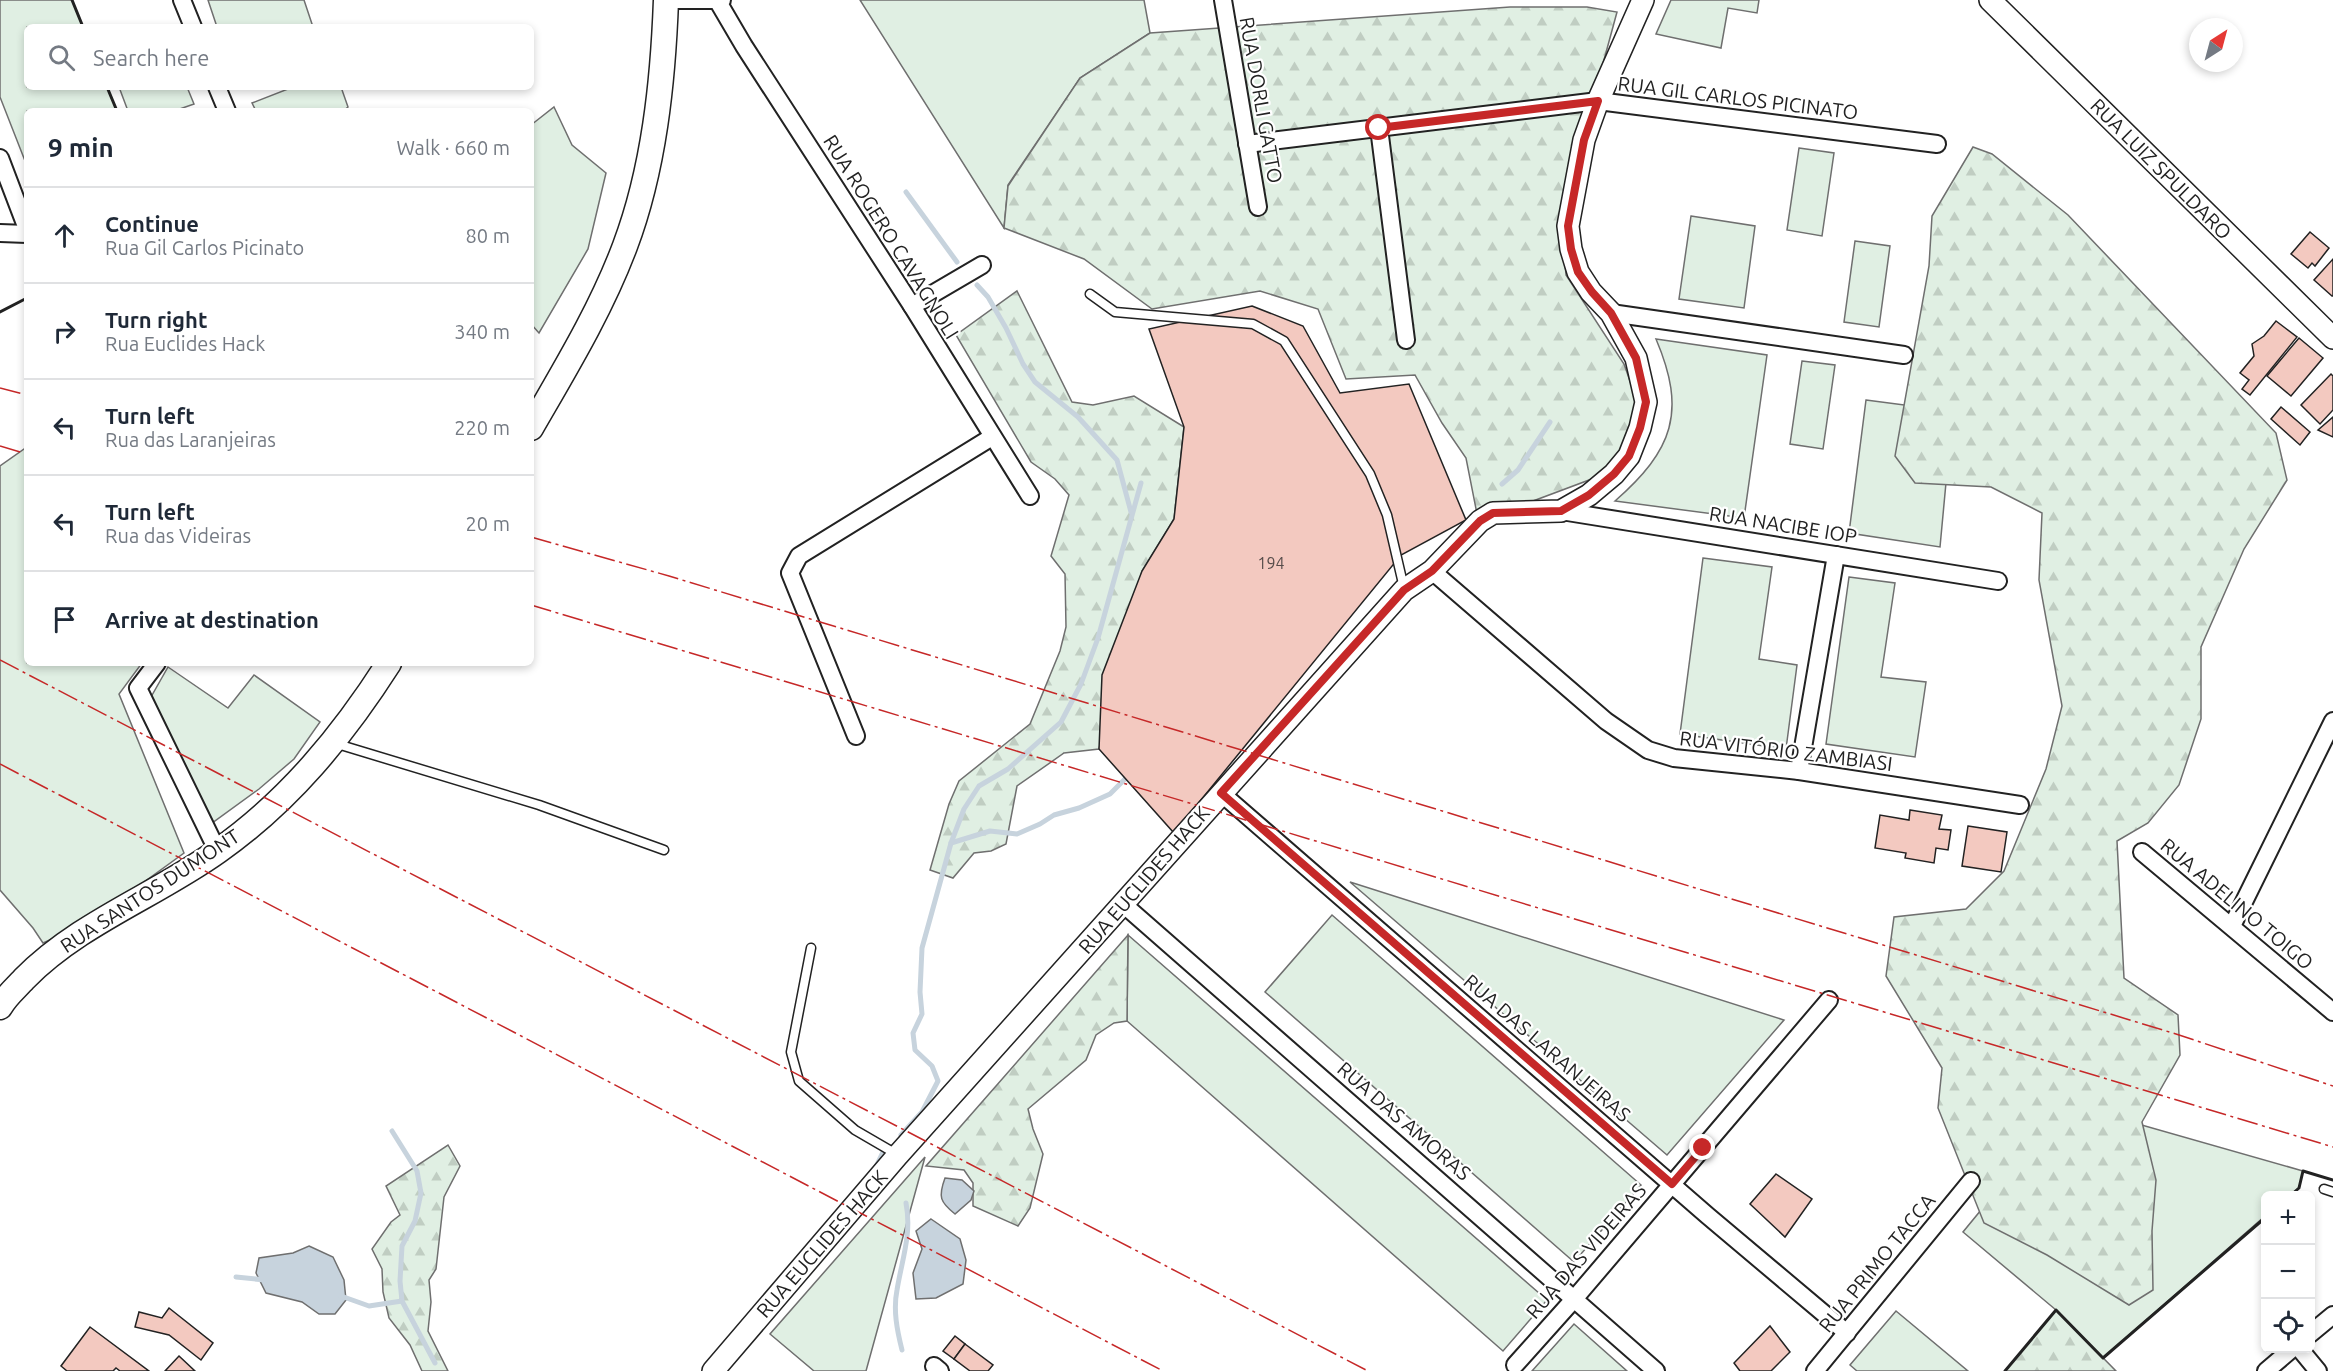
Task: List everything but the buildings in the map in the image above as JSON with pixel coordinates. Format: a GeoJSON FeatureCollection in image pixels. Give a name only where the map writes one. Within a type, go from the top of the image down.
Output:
{"type":"FeatureCollection","features":[{"type":"Feature","properties":{"kind":"main road"},"geometry":{"type":"LineString","coordinates":[[534,416],[595,314],[628,236],[643,186],[655,120],[666,0]]}},
{"type":"Feature","properties":{"kind":"main road","name":"RUA SANTOS DUMONT"},"geometry":{"type":"LineString","coordinates":[[0,1007],[42,962],[80,934],[218,852],[274,807],[334,743],[362,706],[387,666]]}},
{"type":"Feature","properties":{"kind":"street"},"geometry":{"type":"LineString","coordinates":[[182,0],[192,24]]}},
{"type":"Feature","properties":{"kind":"street"},"geometry":{"type":"LineString","coordinates":[[677,0],[723,0]]}},
{"type":"Feature","properties":{"kind":"street","name":"RUA ROGERO CAVAGNOLI"},"geometry":{"type":"LineString","coordinates":[[717,0],[1030,496]]}},
{"type":"Feature","properties":{"kind":"street","name":"RUA DORLI GATTO"},"geometry":{"type":"LineString","coordinates":[[1223,0],[1258,207]]}},
{"type":"Feature","properties":{"kind":"street","name":"RUA EUCLIDES HACK"},"geometry":{"type":"LineString","coordinates":[[713,1371],[898,1155],[1404,590],[1432,571],[1480,521],[1493,513],[1561,511],[1589,495],[1614,474],[1629,456],[1640,428],[1646,402],[1636,358],[1611,313],[1578,272],[1571,249],[1568,226],[1584,140],[1598,101],[1643,0]]}},
{"type":"Feature","properties":{"kind":"street","name":"RUA LUIZ SPULDARO"},"geometry":{"type":"LineString","coordinates":[[1990,0],[2333,338]]}},
{"type":"Feature","properties":{"kind":"street"},"geometry":{"type":"LineString","coordinates":[[218,90],[225,108]]}},
{"type":"Feature","properties":{"kind":"street","name":"RUA GIL CARLOS PICINATO"},"geometry":{"type":"LineString","coordinates":[[1247,144],[1598,101],[1937,144]]}},
{"type":"Feature","properties":{"kind":"street"},"geometry":{"type":"LineString","coordinates":[[1379,128],[1406,340]]}},
{"type":"Feature","properties":{"kind":"street"},"geometry":{"type":"LineString","coordinates":[[0,158],[24,221]]}},
{"type":"Feature","properties":{"kind":"street"},"geometry":{"type":"LineString","coordinates":[[0,233],[24,234]]}},
{"type":"Feature","properties":{"kind":"street"},"geometry":{"type":"LineString","coordinates":[[912,306],[982,265]]}},
{"type":"Feature","properties":{"kind":"street"},"geometry":{"type":"LineString","coordinates":[[1611,313],[1904,355]]}},
{"type":"Feature","properties":{"kind":"street"},"geometry":{"type":"LineString","coordinates":[[856,736],[790,573],[799,556],[993,437]]}},
{"type":"Feature","properties":{"kind":"street","name":"RUA NACIBE IOP"},"geometry":{"type":"LineString","coordinates":[[1561,511],[1998,581]]}},
{"type":"Feature","properties":{"kind":"street"},"geometry":{"type":"LineString","coordinates":[[1799,771],[1836,555]]}},
{"type":"Feature","properties":{"kind":"street","name":"RUA VITÓRIO ZAMBIASI"},"geometry":{"type":"LineString","coordinates":[[1432,571],[1606,721],[1648,750],[1674,758],[1799,771],[2020,805]]}},
{"type":"Feature","properties":{"kind":"street"},"geometry":{"type":"LineString","coordinates":[[155,666],[138,688],[218,852]]}},
{"type":"Feature","properties":{"kind":"street"},"geometry":{"type":"LineString","coordinates":[[2232,926],[2333,722]]}},
{"type":"Feature","properties":{"kind":"street","name":"RUA DAS LARANJEIRAS"},"geometry":{"type":"LineString","coordinates":[[1221,793],[1672,1184],[1848,1333]]}},
{"type":"Feature","properties":{"kind":"street","name":"RUA ADELINO TOIGO"},"geometry":{"type":"LineString","coordinates":[[2142,852],[2333,1012]]}},
{"type":"Feature","properties":{"kind":"street","name":"RUA DAS AMORAS"},"geometry":{"type":"LineString","coordinates":[[1123,904],[1656,1371]]}},
{"type":"Feature","properties":{"kind":"street","name":"RUA DAS VIDEIRAS"},"geometry":{"type":"LineString","coordinates":[[1515,1365],[1829,1000]]}},
{"type":"Feature","properties":{"kind":"street","name":"RUA PRIMO TACCA"},"geometry":{"type":"LineString","coordinates":[[1815,1371],[1971,1181]]}},
{"type":"Feature","properties":{"kind":"street"},"geometry":{"type":"LineString","coordinates":[[2315,1330],[2333,1315]]}},
{"type":"Feature","properties":{"kind":"street"},"geometry":{"type":"LineString","coordinates":[[2266,1371],[2287,1353]]}},
{"type":"Feature","properties":{"kind":"street"},"geometry":{"type":"LineString","coordinates":[[2303,1353],[2318,1371]]}},
{"type":"Feature","properties":{"kind":"lane"},"geometry":{"type":"LineString","coordinates":[[1090,294],[1115,312],[1253,324],[1284,342],[1370,474],[1387,515],[1404,590]]}},
{"type":"Feature","properties":{"kind":"lane"},"geometry":{"type":"LineString","coordinates":[[334,743],[539,805],[664,850]]}},
{"type":"Feature","properties":{"kind":"lane"},"geometry":{"type":"LineString","coordinates":[[812,948],[791,1052],[799,1081],[855,1130],[898,1155]]}},
{"type":"Feature","properties":{"kind":"lane"},"geometry":{"type":"LineString","coordinates":[[2324,1189],[2333,1192]]}},
{"type":"Feature","properties":{"kind":"green space"},"geometry":{"type":"Polygon","coordinates":[[[0,0],[72,0],[82,24],[24,24],[24,90],[108,90],[116,108],[24,108],[24,158],[0,97],[0,0]]]}},
{"type":"Feature","properties":{"kind":"green space"},"geometry":{"type":"Polygon","coordinates":[[[208,0],[304,0],[312,24],[216,24],[208,0]]]}},
{"type":"Feature","properties":{"kind":"green space"},"geometry":{"type":"Polygon","coordinates":[[[860,0],[1144,0],[1150,33],[1080,78],[1008,185],[1004,228],[860,0]]]}},
{"type":"Feature","properties":{"kind":"green space"},"geometry":{"type":"Polygon","coordinates":[[[1671,0],[1759,0],[1757,13],[1728,8],[1721,48],[1656,34],[1671,0]]]}},
{"type":"Feature","properties":{"kind":"green space"},"geometry":{"type":"Polygon","coordinates":[[[1510,7],[1587,7],[1617,12],[1579,152],[1562,226],[1566,275],[1624,364],[1637,401],[1628,446],[1605,474],[1509,510],[1478,519],[1466,458],[1442,423],[1415,375],[1346,379],[1318,309],[1260,291],[1152,309],[1084,259],[1004,228],[1008,186],[1080,78],[1150,33],[1510,7]]]}},
{"type":"Feature","properties":{"kind":"green space"},"geometry":{"type":"Polygon","coordinates":[[[120,90],[188,90],[194,104],[183,108],[127,108],[120,90]]]}},
{"type":"Feature","properties":{"kind":"green space"},"geometry":{"type":"Polygon","coordinates":[[[285,90],[342,90],[348,107],[254,108],[252,103],[285,90]]]}},
{"type":"Feature","properties":{"kind":"green space"},"geometry":{"type":"Polygon","coordinates":[[[554,107],[572,145],[606,173],[588,249],[539,333],[534,327],[534,123],[554,107]]]}},
{"type":"Feature","properties":{"kind":"green space"},"geometry":{"type":"Polygon","coordinates":[[[1973,147],[1992,154],[2068,215],[2276,433],[2287,480],[2244,549],[2201,647],[2201,719],[2179,785],[2148,823],[2117,841],[2124,978],[2178,1015],[2180,1055],[2142,1122],[2156,1180],[2152,1231],[2153,1290],[2129,1305],[2047,1255],[1984,1223],[1938,1108],[1942,1068],[1886,976],[1894,917],[1966,909],[2004,871],[2046,769],[2062,706],[2039,580],[2042,513],[1991,487],[1915,483],[1895,456],[1929,266],[1932,216],[1973,147]]]}},
{"type":"Feature","properties":{"kind":"green space"},"geometry":{"type":"Polygon","coordinates":[[[1799,148],[1834,153],[1822,236],[1787,230],[1799,148]]]}},
{"type":"Feature","properties":{"kind":"green space"},"geometry":{"type":"Polygon","coordinates":[[[1691,216],[1755,226],[1744,308],[1679,299],[1691,216]]]}},
{"type":"Feature","properties":{"kind":"green space"},"geometry":{"type":"Polygon","coordinates":[[[1855,241],[1890,246],[1879,327],[1844,322],[1855,241]]]}},
{"type":"Feature","properties":{"kind":"green space"},"geometry":{"type":"Polygon","coordinates":[[[1017,291],[1072,402],[1093,405],[1134,396],[1184,427],[1174,519],[1142,571],[1099,749],[1064,753],[1017,786],[1006,844],[991,851],[974,853],[953,878],[930,870],[949,804],[959,781],[1030,724],[1060,651],[1066,627],[1065,574],[1051,556],[1069,495],[1055,479],[1031,462],[956,335],[1017,291]]]}},
{"type":"Feature","properties":{"kind":"green space"},"geometry":{"type":"Polygon","coordinates":[[[1656,339],[1767,355],[1744,518],[1615,501],[1650,464],[1662,447],[1669,428],[1672,409],[1671,388],[1666,365],[1656,339]]]}},
{"type":"Feature","properties":{"kind":"green space"},"geometry":{"type":"Polygon","coordinates":[[[1802,361],[1835,365],[1823,449],[1790,444],[1802,361]]]}},
{"type":"Feature","properties":{"kind":"green space"},"geometry":{"type":"Polygon","coordinates":[[[1866,400],[1989,416],[1947,472],[1940,547],[1849,533],[1866,400]]]}},
{"type":"Feature","properties":{"kind":"green space"},"geometry":{"type":"Polygon","coordinates":[[[24,449],[24,666],[140,666],[119,694],[184,853],[86,924],[43,943],[0,890],[0,466],[24,449]]]}},
{"type":"Feature","properties":{"kind":"green space"},"geometry":{"type":"Polygon","coordinates":[[[1703,558],[1772,567],[1759,659],[1797,665],[1786,749],[1680,734],[1703,558]]]}},
{"type":"Feature","properties":{"kind":"green space"},"geometry":{"type":"Polygon","coordinates":[[[1849,577],[1895,583],[1881,677],[1926,682],[1915,757],[1826,744],[1849,577]]]}},
{"type":"Feature","properties":{"kind":"green space"},"geometry":{"type":"Polygon","coordinates":[[[168,667],[228,708],[254,675],[320,722],[294,759],[259,789],[212,823],[151,697],[168,667]]]}},
{"type":"Feature","properties":{"kind":"green space"},"geometry":{"type":"Polygon","coordinates":[[[1350,882],[1784,1020],[1667,1155],[1350,882]]]}},
{"type":"Feature","properties":{"kind":"green space"},"geometry":{"type":"Polygon","coordinates":[[[1332,915],[1641,1185],[1574,1262],[1265,992],[1332,915]]]}},
{"type":"Feature","properties":{"kind":"green space"},"geometry":{"type":"Polygon","coordinates":[[[1128,935],[1547,1300],[1503,1351],[1127,1021],[1128,935]]]}},
{"type":"Feature","properties":{"kind":"green space"},"geometry":{"type":"Polygon","coordinates":[[[1128,935],[1127,1021],[1114,1023],[1096,1035],[1086,1060],[1028,1109],[1043,1154],[1030,1208],[1018,1226],[973,1206],[973,1183],[964,1170],[926,1166],[1128,935]]]}},
{"type":"Feature","properties":{"kind":"green space"},"geometry":{"type":"Polygon","coordinates":[[[2068,1104],[2303,1171],[2299,1188],[2295,1191],[2261,1191],[2261,1220],[2103,1358],[2056,1310],[1963,1232],[2068,1104]]]}},
{"type":"Feature","properties":{"kind":"green space"},"geometry":{"type":"Polygon","coordinates":[[[448,1145],[460,1166],[444,1197],[436,1269],[429,1280],[431,1302],[428,1331],[448,1371],[422,1371],[410,1345],[389,1318],[383,1292],[382,1269],[372,1249],[391,1222],[400,1215],[386,1186],[448,1145]]]}},
{"type":"Feature","properties":{"kind":"green space"},"geometry":{"type":"Polygon","coordinates":[[[925,1157],[866,1371],[814,1371],[770,1334],[925,1157]]]}},
{"type":"Feature","properties":{"kind":"green space"},"geometry":{"type":"Polygon","coordinates":[[[2056,1310],[2116,1371],[2005,1371],[2056,1310]]]}},
{"type":"Feature","properties":{"kind":"green space"},"geometry":{"type":"Polygon","coordinates":[[[1896,1311],[1968,1371],[1857,1371],[1850,1365],[1896,1311]]]}},
{"type":"Feature","properties":{"kind":"green space"},"geometry":{"type":"Polygon","coordinates":[[[1574,1324],[1627,1371],[1532,1371],[1574,1324]]]}},
{"type":"Feature","properties":{"kind":"shaded area"},"geometry":{"type":"Polygon","coordinates":[[[945,1178],[962,1180],[974,1191],[971,1200],[955,1214],[942,1199],[945,1178]]]}},
{"type":"Feature","properties":{"kind":"shaded area"},"geometry":{"type":"Polygon","coordinates":[[[931,1219],[960,1239],[966,1260],[963,1284],[936,1298],[916,1299],[913,1273],[922,1249],[916,1231],[931,1219]]]}},
{"type":"Feature","properties":{"kind":"shaded area"},"geometry":{"type":"Polygon","coordinates":[[[309,1246],[333,1257],[344,1280],[346,1300],[335,1314],[319,1314],[302,1302],[266,1293],[256,1273],[259,1258],[293,1253],[309,1246]]]}},
{"type":"Feature","properties":{"kind":"waterway"},"geometry":{"type":"LineString","coordinates":[[906,192],[957,262]]}},
{"type":"Feature","properties":{"kind":"waterway"},"geometry":{"type":"LineString","coordinates":[[977,285],[988,297],[1035,382],[1078,417],[1117,460],[1131,512]]}},
{"type":"Feature","properties":{"kind":"waterway"},"geometry":{"type":"LineString","coordinates":[[1502,484],[1518,470],[1550,422]]}},
{"type":"Feature","properties":{"kind":"waterway"},"geometry":{"type":"LineString","coordinates":[[901,1135],[922,1112],[938,1081],[932,1066],[915,1050],[913,1033],[922,1014],[920,992],[922,948],[951,843],[964,809],[979,786],[1008,769],[1061,722],[1081,684],[1098,638],[1141,483]]}},
{"type":"Feature","properties":{"kind":"waterway"},"geometry":{"type":"LineString","coordinates":[[951,843],[990,831],[1017,834],[1054,815],[1079,808],[1110,794],[1129,775]]}},
{"type":"Feature","properties":{"kind":"waterway"},"geometry":{"type":"LineString","coordinates":[[392,1131],[417,1171],[421,1193],[415,1221],[402,1246],[400,1281],[402,1301],[435,1363]]}},
{"type":"Feature","properties":{"kind":"waterway"},"geometry":{"type":"LineString","coordinates":[[875,1169],[883,1152]]}},
{"type":"Feature","properties":{"kind":"waterway"},"geometry":{"type":"LineString","coordinates":[[902,1350],[895,1305],[906,1246],[908,1225],[906,1203]]}},
{"type":"Feature","properties":{"kind":"waterway"},"geometry":{"type":"LineString","coordinates":[[236,1277],[265,1280]]}},
{"type":"Feature","properties":{"kind":"waterway"},"geometry":{"type":"LineString","coordinates":[[341,1296],[369,1306],[402,1301]]}},
{"type":"Feature","properties":{"kind":"wall"},"geometry":{"type":"LineString","coordinates":[[72,0],[82,24]]}},
{"type":"Feature","properties":{"kind":"wall"},"geometry":{"type":"LineString","coordinates":[[108,90],[116,108]]}},
{"type":"Feature","properties":{"kind":"wall"},"geometry":{"type":"LineString","coordinates":[[0,312],[24,300]]}},
{"type":"Feature","properties":{"kind":"wall"},"geometry":{"type":"LineString","coordinates":[[2296,1191],[2299,1188],[2303,1171],[2333,1180]]}},
{"type":"Feature","properties":{"kind":"wall"},"geometry":{"type":"LineString","coordinates":[[2005,1371],[2056,1310],[2103,1358],[2261,1221]]}},
{"type":"Feature","properties":{"kind":"power"},"geometry":{"type":"LineString","coordinates":[[0,388],[24,394]]}},
{"type":"Feature","properties":{"kind":"power"},"geometry":{"type":"LineString","coordinates":[[0,446],[24,453]]}},
{"type":"Feature","properties":{"kind":"power"},"geometry":{"type":"LineString","coordinates":[[534,538],[669,576],[2176,1034],[2333,1086]]}},
{"type":"Feature","properties":{"kind":"power"},"geometry":{"type":"LineString","coordinates":[[534,606],[2333,1147]]}},
{"type":"Feature","properties":{"kind":"power"},"geometry":{"type":"LineString","coordinates":[[0,660],[1368,1371]]}},
{"type":"Feature","properties":{"kind":"power"},"geometry":{"type":"LineString","coordinates":[[0,764],[1163,1371]]}},
{"type":"Feature","properties":{"kind":"route"},"geometry":{"type":"LineString","coordinates":[[1379,128],[1598,101],[1584,140],[1568,226],[1571,249],[1578,272],[1611,313],[1636,358],[1646,402],[1640,428],[1629,456],[1614,474],[1589,495],[1561,511],[1493,513],[1480,521],[1432,571],[1404,590],[1221,793],[1672,1184],[1703,1148]]}}]}
